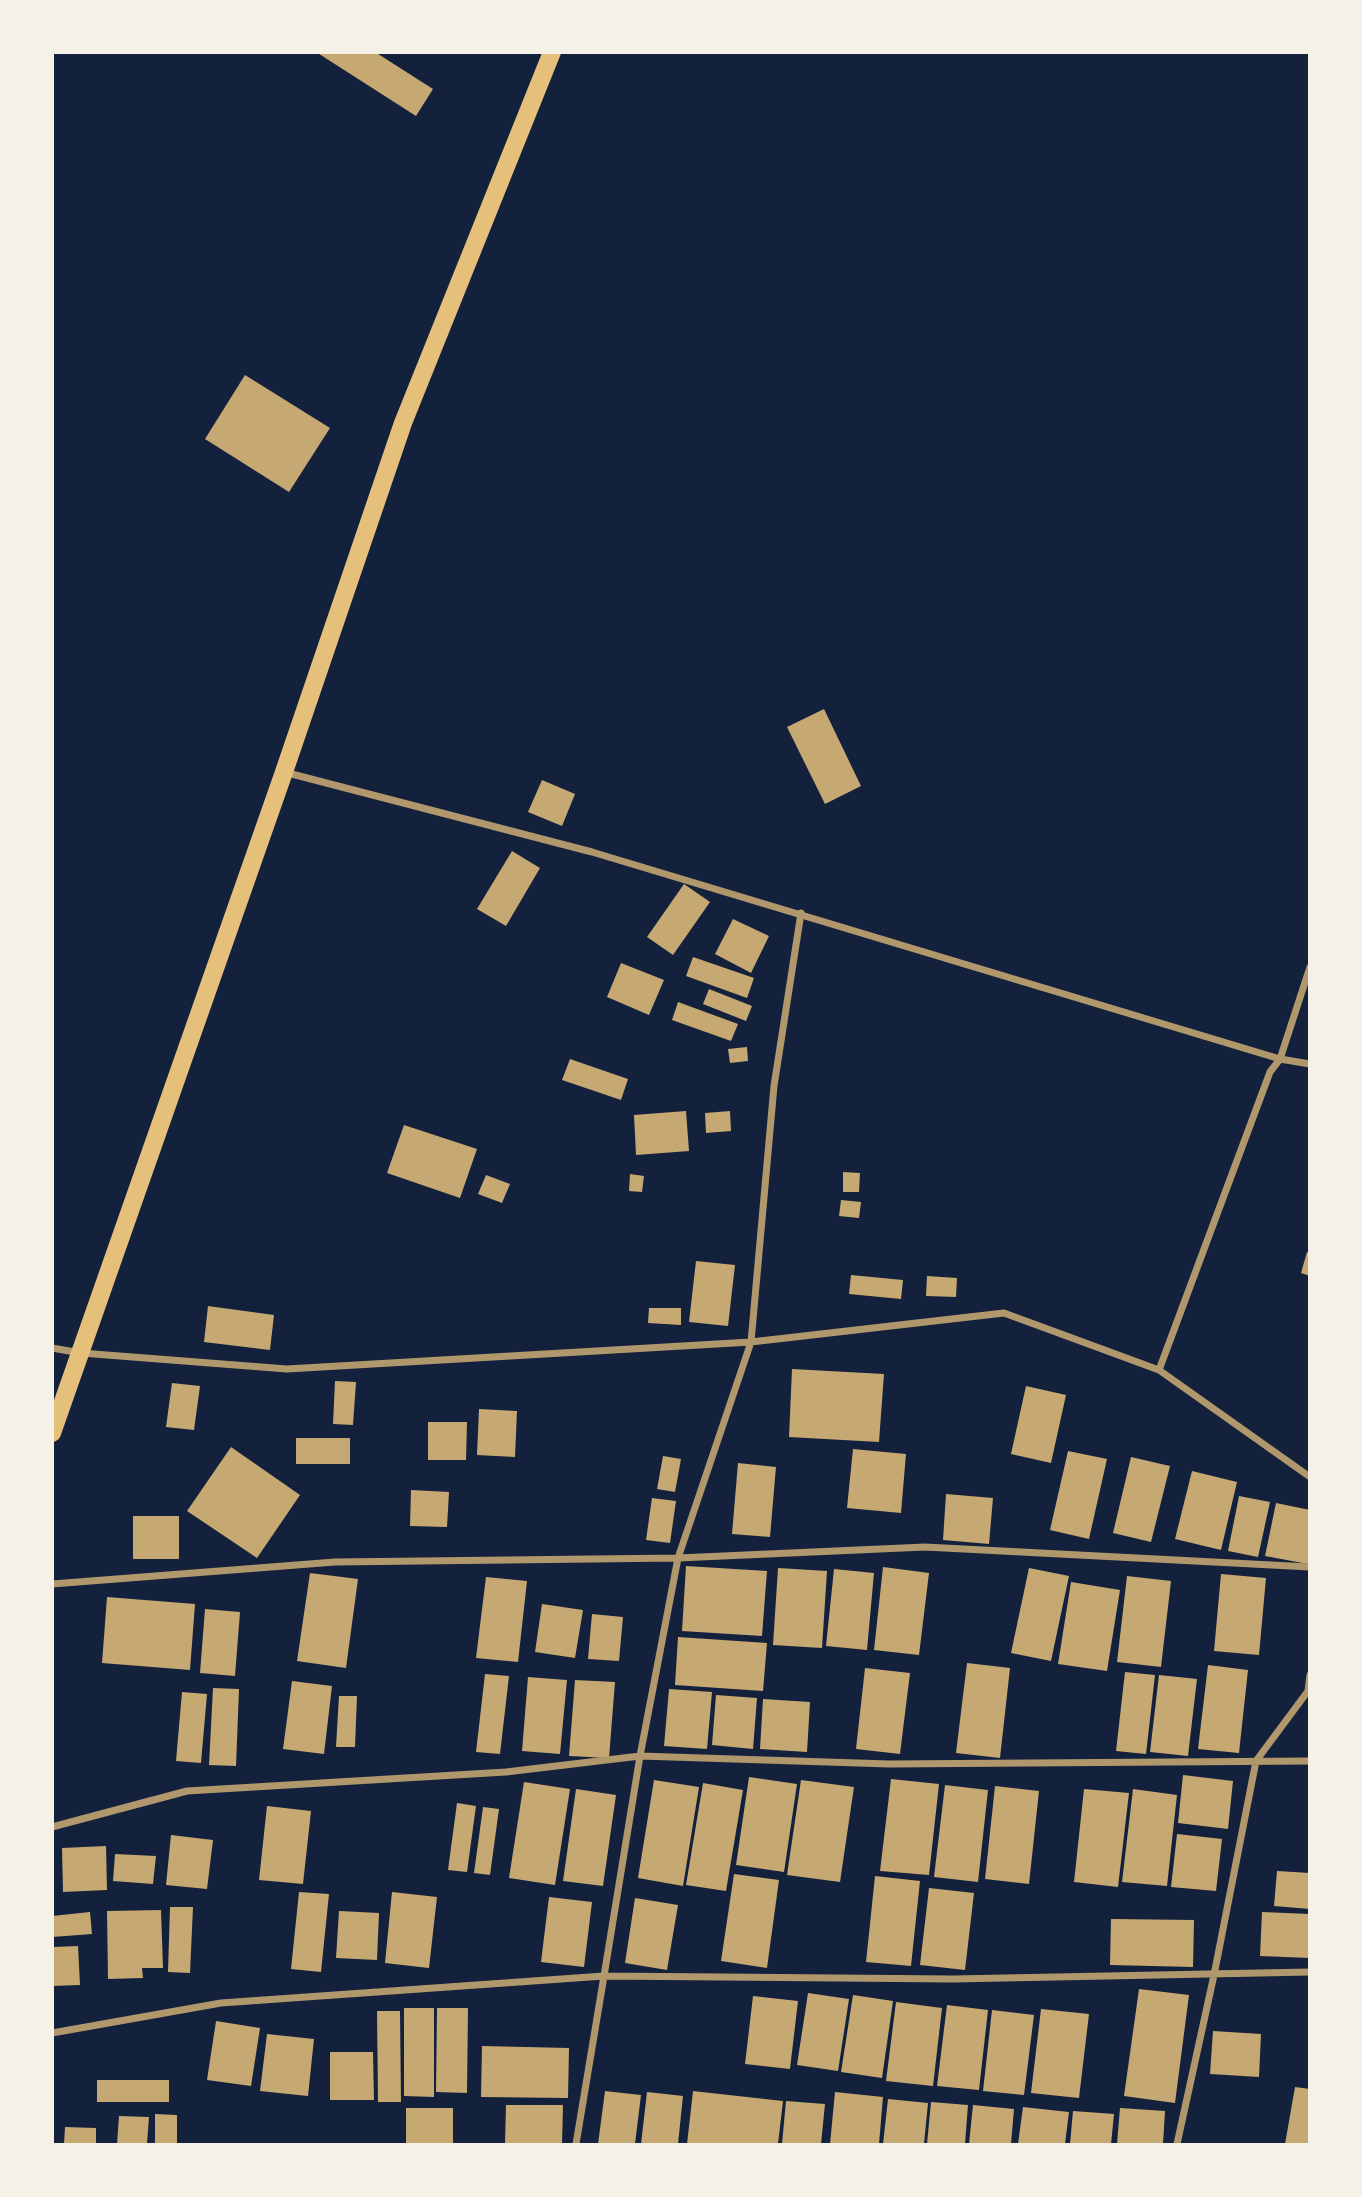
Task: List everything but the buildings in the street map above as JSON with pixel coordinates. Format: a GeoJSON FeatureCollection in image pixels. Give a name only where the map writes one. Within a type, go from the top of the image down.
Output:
{"type":"FeatureCollection","features":[{"type":"Feature","properties":{"kind":"main road"},"geometry":{"type":"LineString","coordinates":[[52,1433],[284,772],[403,423],[552,52]]}},
{"type":"Feature","properties":{"kind":"street"},"geometry":{"type":"LineString","coordinates":[[284,772],[592,852],[1280,1059],[1310,1064]]}},
{"type":"Feature","properties":{"kind":"street"},"geometry":{"type":"LineString","coordinates":[[576,2144],[640,1756],[677,1558],[751,1342],[774,1086],[801,913]]}},
{"type":"Feature","properties":{"kind":"street"},"geometry":{"type":"LineString","coordinates":[[1159,1370],[1270,1072],[1280,1059],[1310,967]]}},
{"type":"Feature","properties":{"kind":"street"},"geometry":{"type":"LineString","coordinates":[[52,1348],[81,1353],[288,1369],[751,1342],[1004,1313],[1159,1370],[1310,1477]]}},
{"type":"Feature","properties":{"kind":"street"},"geometry":{"type":"LineString","coordinates":[[52,1584],[335,1562],[677,1558],[925,1547],[1310,1567]]}},
{"type":"Feature","properties":{"kind":"street"},"geometry":{"type":"LineString","coordinates":[[1177,2144],[1256,1761],[1308,1691],[1310,1675]]}},
{"type":"Feature","properties":{"kind":"street"},"geometry":{"type":"LineString","coordinates":[[52,1827],[187,1791],[506,1772],[640,1756],[889,1764],[1310,1761]]}},
{"type":"Feature","properties":{"kind":"street"},"geometry":{"type":"LineString","coordinates":[[52,2033],[221,2003],[604,1976],[953,1979],[1310,1972]]}}]}
